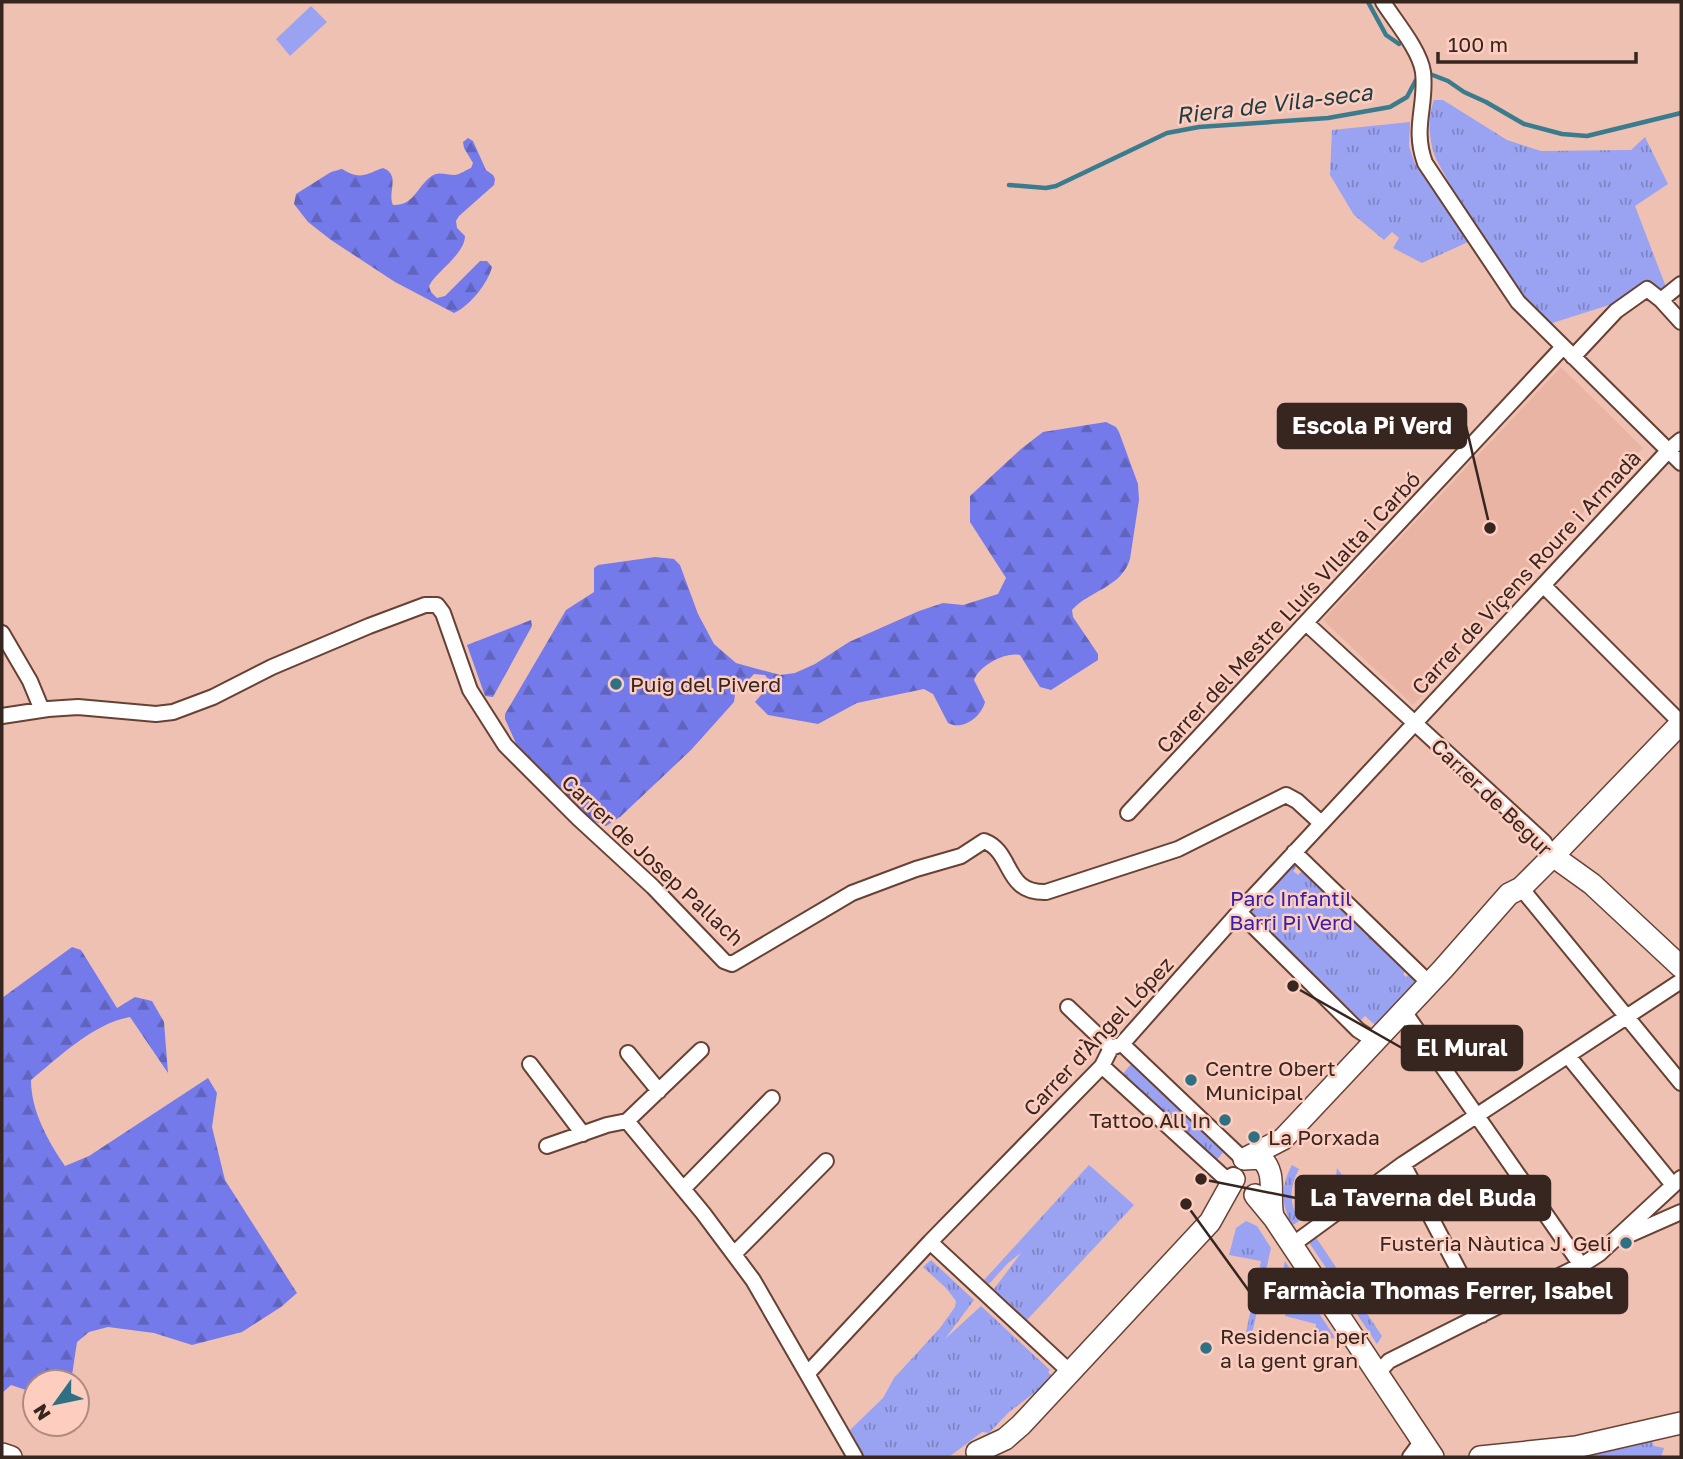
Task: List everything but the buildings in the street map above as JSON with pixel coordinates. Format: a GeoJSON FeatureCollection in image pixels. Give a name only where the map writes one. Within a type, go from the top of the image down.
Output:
{"type":"FeatureCollection","features":[{"type":"Feature","properties":{"kind":"street"},"geometry":{"type":"LineString","coordinates":[[1383,2],[1423,69],[1419,146],[1425,163],[1507,289],[1681,463]]}},
{"type":"Feature","properties":{"kind":"street"},"geometry":{"type":"LineString","coordinates":[[1681,284],[1661,300],[1681,322]]}},
{"type":"Feature","properties":{"kind":"street","name":"Carrer del Mestre Lluís VIlalta i Carbó"},"geometry":{"type":"LineString","coordinates":[[1128,813],[1306,623],[1568,352],[1615,311],[1647,289],[1661,300]]}},
{"type":"Feature","properties":{"kind":"street","name":"Carrer de Viçens Roure i Armadà"},"geometry":{"type":"LineString","coordinates":[[1415,723],[1681,440]]}},
{"type":"Feature","properties":{"kind":"street"},"geometry":{"type":"LineString","coordinates":[[1102,1066],[1226,1179],[1283,1139],[1509,894],[1521,888],[1681,723],[1543,585]]}},
{"type":"Feature","properties":{"kind":"street","name":"Carrer de Josep Pallach"},"geometry":{"type":"LineString","coordinates":[[2,716],[78,707],[156,714],[173,712],[213,697],[272,667],[369,626],[425,605],[437,605],[443,613],[470,690],[505,745],[586,826],[653,887],[724,961],[732,964],[852,892],[961,856],[984,841],[993,846],[1021,886],[1031,891],[1046,892],[1178,849],[1286,795],[1297,801],[1321,823]]}},
{"type":"Feature","properties":{"kind":"street","name":"Carrer de Begur"},"geometry":{"type":"LineString","coordinates":[[1306,623],[1544,842],[1553,856],[1592,884],[1681,967]]}},
{"type":"Feature","properties":{"kind":"street"},"geometry":{"type":"LineString","coordinates":[[2,633],[30,681],[42,710]]}},
{"type":"Feature","properties":{"kind":"street","name":"Carrer d'Àngel López"},"geometry":{"type":"LineString","coordinates":[[808,1374],[930,1242],[1102,1066],[1239,912],[1415,723]]}},
{"type":"Feature","properties":{"kind":"street"},"geometry":{"type":"LineString","coordinates":[[1294,852],[1429,983]]}},
{"type":"Feature","properties":{"kind":"street"},"geometry":{"type":"LineString","coordinates":[[1521,888],[1681,1083]]}},
{"type":"Feature","properties":{"kind":"street"},"geometry":{"type":"LineString","coordinates":[[1239,912],[1358,1030],[1375,1041]]}},
{"type":"Feature","properties":{"kind":"street"},"geometry":{"type":"LineString","coordinates":[[1292,1245],[1403,1164],[1681,981]]}},
{"type":"Feature","properties":{"kind":"street"},"geometry":{"type":"LineString","coordinates":[[1068,1007],[1117,1046],[1239,1168],[1240,1190],[1261,1185]]}},
{"type":"Feature","properties":{"kind":"street"},"geometry":{"type":"LineString","coordinates":[[1402,1010],[1581,1265]]}},
{"type":"Feature","properties":{"kind":"street"},"geometry":{"type":"LineString","coordinates":[[547,1146],[627,1121],[701,1050]]}},
{"type":"Feature","properties":{"kind":"street"},"geometry":{"type":"LineString","coordinates":[[628,1053],[659,1091]]}},
{"type":"Feature","properties":{"kind":"street"},"geometry":{"type":"LineString","coordinates":[[1377,1374],[1389,1361],[1599,1254],[1677,1181],[1568,1056]]}},
{"type":"Feature","properties":{"kind":"street"},"geometry":{"type":"LineString","coordinates":[[530,1065],[583,1134]]}},
{"type":"Feature","properties":{"kind":"street"},"geometry":{"type":"LineString","coordinates":[[683,1189],[772,1098]]}},
{"type":"Feature","properties":{"kind":"street"},"geometry":{"type":"LineString","coordinates":[[627,1121],[753,1280],[855,1457]]}},
{"type":"Feature","properties":{"kind":"street"},"geometry":{"type":"LineString","coordinates":[[1219,1210],[1238,1202],[1261,1185],[1283,1139]]}},
{"type":"Feature","properties":{"kind":"street"},"geometry":{"type":"LineString","coordinates":[[969,1455],[1005,1438],[1021,1425],[1210,1222],[1219,1210],[1239,1168],[1260,1158],[1261,1185],[1274,1218],[1377,1374],[1422,1452]]}},
{"type":"Feature","properties":{"kind":"street"},"geometry":{"type":"LineString","coordinates":[[734,1254],[826,1161]]}},
{"type":"Feature","properties":{"kind":"street"},"geometry":{"type":"LineString","coordinates":[[1403,1164],[1482,1315]]}},
{"type":"Feature","properties":{"kind":"street"},"geometry":{"type":"LineString","coordinates":[[1611,1243],[1681,1212]]}},
{"type":"Feature","properties":{"kind":"street"},"geometry":{"type":"LineString","coordinates":[[930,1242],[1070,1372]]}},
{"type":"Feature","properties":{"kind":"street"},"geometry":{"type":"LineString","coordinates":[[1480,1457],[1576,1447],[1681,1423]]}},
{"type":"Feature","properties":{"kind":"street"},"geometry":{"type":"LineString","coordinates":[[1009,1457],[1021,1425]]}},
{"type":"Feature","properties":{"kind":"street"},"geometry":{"type":"LineString","coordinates":[[2,1454],[11,1457]]}},
{"type":"Feature","properties":{"kind":"street"},"geometry":{"type":"LineString","coordinates":[[969,1455],[992,1454],[999,1457]]}},
{"type":"Feature","properties":{"kind":"shaded area"},"geometry":{"type":"Polygon","coordinates":[[[1561,367],[1643,448],[1524,577],[1528,581],[1413,705],[1323,620],[1561,367]]]}},
{"type":"Feature","properties":{"kind":"green space"},"geometry":{"type":"Polygon","coordinates":[[[311,6],[327,22],[290,56],[276,39],[311,6]]]}},
{"type":"Feature","properties":{"kind":"green space"},"geometry":{"type":"Polygon","coordinates":[[[1434,100],[1443,100],[1507,140],[1541,151],[1631,150],[1645,137],[1668,184],[1635,206],[1666,287],[1546,325],[1513,287],[1499,266],[1436,159],[1430,130],[1430,114],[1434,100]]]}},
{"type":"Feature","properties":{"kind":"green space"},"geometry":{"type":"Polygon","coordinates":[[[1410,122],[1409,146],[1415,164],[1468,242],[1422,263],[1393,248],[1399,238],[1392,232],[1384,240],[1354,215],[1330,175],[1332,130],[1410,122]]]}},
{"type":"Feature","properties":{"kind":"green space"},"geometry":{"type":"Polygon","coordinates":[[[468,138],[473,141],[486,170],[493,175],[494,185],[456,221],[457,228],[465,236],[464,242],[457,254],[432,281],[429,286],[431,292],[437,298],[445,296],[480,261],[487,261],[492,267],[487,280],[477,293],[454,313],[395,282],[331,240],[308,222],[294,204],[296,194],[331,172],[342,169],[362,175],[383,168],[391,175],[393,205],[405,203],[432,176],[455,175],[471,168],[473,163],[463,142],[468,138]]]}},
{"type":"Feature","properties":{"kind":"green space"},"geometry":{"type":"Polygon","coordinates":[[[1106,422],[1116,427],[1119,432],[1138,484],[1139,500],[1130,559],[1120,576],[1072,610],[1073,617],[1098,654],[1098,660],[1051,690],[1040,687],[1020,655],[1007,656],[987,665],[977,674],[974,680],[985,702],[980,713],[965,724],[948,723],[933,694],[924,689],[857,703],[818,724],[768,715],[755,702],[768,687],[768,679],[765,675],[754,674],[735,694],[734,702],[691,750],[620,817],[606,826],[589,819],[519,750],[505,714],[566,610],[594,592],[594,568],[598,565],[655,557],[674,559],[680,565],[698,614],[714,644],[736,663],[780,675],[795,673],[815,664],[849,642],[919,611],[943,603],[963,605],[998,594],[1006,578],[970,522],[970,496],[1043,432],[1106,422]]]}},
{"type":"Feature","properties":{"kind":"green space"},"geometry":{"type":"Polygon","coordinates":[[[531,620],[532,626],[493,697],[485,696],[467,645],[531,620]]]}},
{"type":"Feature","properties":{"kind":"green space","name":"Parc Infantil Barri Pi Verd"},"geometry":{"type":"Polygon","coordinates":[[[1291,864],[1297,866],[1293,871],[1298,875],[1302,871],[1408,969],[1403,974],[1406,977],[1412,971],[1416,977],[1413,984],[1375,1025],[1365,1016],[1361,1020],[1248,913],[1291,864]]]}},
{"type":"Feature","properties":{"kind":"green space"},"geometry":{"type":"Polygon","coordinates":[[[72,947],[81,950],[117,1008],[135,997],[152,1001],[164,1022],[168,1073],[130,1017],[103,1026],[31,1080],[37,1114],[47,1136],[65,1166],[89,1156],[208,1078],[217,1093],[212,1127],[225,1180],[297,1293],[281,1307],[242,1332],[192,1345],[154,1333],[108,1327],[89,1332],[77,1342],[73,1368],[21,1368],[21,1388],[11,1385],[2,1393],[2,998],[72,947]]]}},
{"type":"Feature","properties":{"kind":"green space"},"geometry":{"type":"Polygon","coordinates":[[[1132,1063],[1226,1149],[1214,1163],[1120,1077],[1132,1063]]]}},
{"type":"Feature","properties":{"kind":"green space"},"geometry":{"type":"Polygon","coordinates":[[[1089,1165],[1134,1205],[1027,1320],[994,1289],[1021,1253],[989,1284],[984,1280],[1089,1165]]]}},
{"type":"Feature","properties":{"kind":"green space"},"geometry":{"type":"Polygon","coordinates":[[[1292,1165],[1299,1169],[1293,1182],[1292,1195],[1293,1208],[1299,1221],[1293,1225],[1284,1203],[1284,1188],[1292,1165]]]}},
{"type":"Feature","properties":{"kind":"green space"},"geometry":{"type":"Polygon","coordinates":[[[1337,1168],[1353,1191],[1315,1216],[1307,1205],[1322,1203],[1334,1194],[1337,1168]]]}},
{"type":"Feature","properties":{"kind":"green space"},"geometry":{"type":"Polygon","coordinates":[[[1246,1221],[1257,1226],[1271,1248],[1250,1343],[1244,1342],[1261,1261],[1229,1255],[1236,1228],[1246,1221]]]}},
{"type":"Feature","properties":{"kind":"green space"},"geometry":{"type":"Polygon","coordinates":[[[1315,1236],[1382,1336],[1377,1344],[1308,1241],[1315,1236]]]}},
{"type":"Feature","properties":{"kind":"green space"},"geometry":{"type":"Polygon","coordinates":[[[931,1260],[974,1300],[945,1339],[981,1306],[1050,1370],[1048,1372],[1054,1378],[1009,1412],[989,1433],[982,1432],[949,1457],[865,1457],[850,1430],[883,1398],[894,1378],[940,1328],[955,1307],[956,1301],[946,1288],[923,1267],[931,1260]]]}},
{"type":"Feature","properties":{"kind":"green space"},"geometry":{"type":"Polygon","coordinates":[[[1285,1261],[1336,1339],[1315,1334],[1316,1324],[1285,1316],[1289,1293],[1279,1290],[1285,1261]]]}},
{"type":"Feature","properties":{"kind":"green space"},"geometry":{"type":"Polygon","coordinates":[[[1650,1439],[1654,1446],[1664,1448],[1661,1457],[1579,1457],[1650,1439]]]}},
{"type":"Feature","properties":{"kind":"waterway"},"geometry":{"type":"LineString","coordinates":[[1368,2],[1386,35],[1399,44]]}},
{"type":"Feature","properties":{"kind":"waterway","name":"Riera de Vila-seca"},"geometry":{"type":"LineString","coordinates":[[1430,74],[1448,81],[1524,124],[1562,134],[1587,136],[1681,113]]}},
{"type":"Feature","properties":{"kind":"waterway","name":"Riera de Vila-seca"},"geometry":{"type":"LineString","coordinates":[[1009,185],[1046,188],[1056,186],[1167,133],[1199,127],[1328,118],[1390,107],[1407,97],[1416,80]]}},
{"type":"Feature","properties":{"kind":"place","name":"Escola Pi Verd"},"geometry":{"type":"Point","coordinates":[1490,528]}},
{"type":"Feature","properties":{"kind":"place","name":"Puig del Piverd"},"geometry":{"type":"Point","coordinates":[616,684]}},
{"type":"Feature","properties":{"kind":"place","name":"El Mural"},"geometry":{"type":"Point","coordinates":[1293,986]}},
{"type":"Feature","properties":{"kind":"place","name":"Centre Obert Municipal"},"geometry":{"type":"Point","coordinates":[1191,1080]}},
{"type":"Feature","properties":{"kind":"place","name":"Tattoo All In"},"geometry":{"type":"Point","coordinates":[1225,1120]}},
{"type":"Feature","properties":{"kind":"place","name":"La Porxada"},"geometry":{"type":"Point","coordinates":[1254,1137]}},
{"type":"Feature","properties":{"kind":"place","name":"La Taverna del Buda"},"geometry":{"type":"Point","coordinates":[1201,1179]}},
{"type":"Feature","properties":{"kind":"place","name":"Farmàcia Thomas Ferrer, Isabel"},"geometry":{"type":"Point","coordinates":[1186,1204]}},
{"type":"Feature","properties":{"kind":"place","name":"Fusteria Nàutica J. Geli"},"geometry":{"type":"Point","coordinates":[1626,1243]}},
{"type":"Feature","properties":{"kind":"place","name":"Residencia per a la gent gran"},"geometry":{"type":"Point","coordinates":[1206,1348]}}]}
